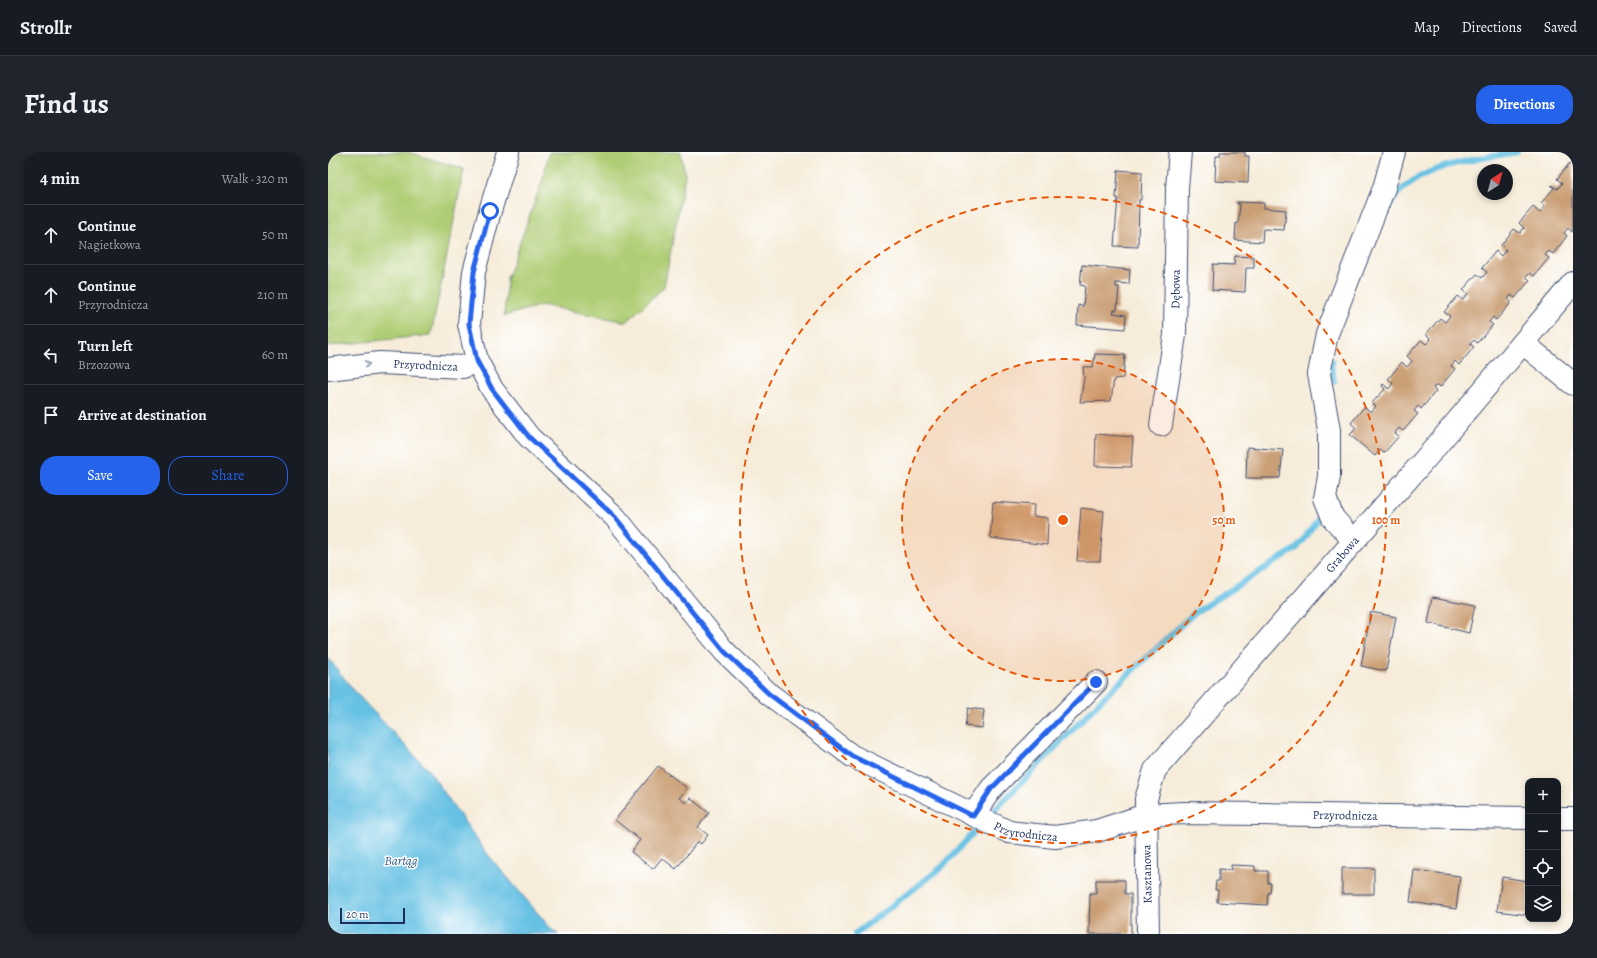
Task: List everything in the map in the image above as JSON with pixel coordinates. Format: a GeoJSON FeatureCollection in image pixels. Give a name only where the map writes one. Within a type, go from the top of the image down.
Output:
{"type":"FeatureCollection","features":[{"type":"Feature","properties":{"kind":"street"},"geometry":{"type":"LineString","coordinates":[[477,361],[469,324],[474,272],[490,211],[508,152]]}},
{"type":"Feature","properties":{"kind":"street","name":"Dębowa"},"geometry":{"type":"LineString","coordinates":[[1161,425],[1175,335],[1177,188],[1180,152]]}},
{"type":"Feature","properties":{"kind":"street"},"geometry":{"type":"LineString","coordinates":[[1354,541],[1333,518],[1325,498],[1329,477],[1330,430],[1319,374],[1327,334],[1384,188],[1394,152]]}},
{"type":"Feature","properties":{"kind":"street","name":"Grabowa"},"geometry":{"type":"LineString","coordinates":[[1146,815],[1146,799],[1155,770],[1354,541],[1573,283]]}},
{"type":"Feature","properties":{"kind":"street"},"geometry":{"type":"LineString","coordinates":[[1523,343],[1573,384]]}},
{"type":"Feature","properties":{"kind":"street","name":"Przyrodnicza"},"geometry":{"type":"LineString","coordinates":[[328,369],[380,363],[464,366],[477,361],[492,389],[529,437],[615,517],[724,651],[769,694],[852,756],[1008,832],[1055,837],[1097,831],[1146,815],[1184,813],[1525,818]]}},
{"type":"Feature","properties":{"kind":"street"},"geometry":{"type":"LineString","coordinates":[[973,816],[991,789],[1096,682]]}},
{"type":"Feature","properties":{"kind":"street","name":"Kasztanowa"},"geometry":{"type":"LineString","coordinates":[[1146,815],[1148,934]]}},
{"type":"Feature","properties":{"kind":"street"},"geometry":{"type":"LineString","coordinates":[[1561,819],[1573,819]]}},
{"type":"Feature","properties":{"kind":"green space"},"geometry":{"type":"Polygon","coordinates":[[[328,152],[408,152],[464,169],[431,335],[328,346],[328,152]]]}},
{"type":"Feature","properties":{"kind":"green space"},"geometry":{"type":"Polygon","coordinates":[[[549,152],[681,152],[685,175],[664,287],[626,322],[542,305],[504,316],[507,278],[543,179],[549,152]]]}},
{"type":"Feature","properties":{"kind":"water","name":"Bartąg"},"geometry":{"type":"Polygon","coordinates":[[[328,658],[355,692],[430,772],[484,850],[553,931],[558,934],[328,934],[328,658]]]}},
{"type":"Feature","properties":{"kind":"building"},"geometry":{"type":"Polygon","coordinates":[[[1220,152],[1245,152],[1245,156],[1249,156],[1248,183],[1215,181],[1216,156],[1220,156],[1220,152]]]}},
{"type":"Feature","properties":{"kind":"building"},"geometry":{"type":"Polygon","coordinates":[[[1570,163],[1573,165],[1572,232],[1568,228],[1564,233],[1567,236],[1553,254],[1549,251],[1545,255],[1549,258],[1534,276],[1530,273],[1526,277],[1530,280],[1515,298],[1511,295],[1508,299],[1511,302],[1510,304],[1496,320],[1493,317],[1489,322],[1493,325],[1477,343],[1474,340],[1470,344],[1474,347],[1459,365],[1455,361],[1451,366],[1455,369],[1440,387],[1437,384],[1433,388],[1436,391],[1421,409],[1418,406],[1414,411],[1418,414],[1403,431],[1399,428],[1395,433],[1399,436],[1384,453],[1380,450],[1375,456],[1350,435],[1356,428],[1351,423],[1364,407],[1371,412],[1376,406],[1372,403],[1385,389],[1382,386],[1383,384],[1389,389],[1393,383],[1388,379],[1402,362],[1407,367],[1412,361],[1407,356],[1421,340],[1426,344],[1431,339],[1426,334],[1440,318],[1445,322],[1450,316],[1444,312],[1458,296],[1463,300],[1468,294],[1463,290],[1477,274],[1482,278],[1487,272],[1482,268],[1495,252],[1496,251],[1501,256],[1506,250],[1501,245],[1514,229],[1520,233],[1524,228],[1519,223],[1533,207],[1540,213],[1545,206],[1541,203],[1554,188],[1551,186],[1552,185],[1557,189],[1562,183],[1557,179],[1570,163]]]}},
{"type":"Feature","properties":{"kind":"building"},"geometry":{"type":"Polygon","coordinates":[[[1118,170],[1142,172],[1141,200],[1139,200],[1138,247],[1114,246],[1118,198],[1116,198],[1118,170]]]}},
{"type":"Feature","properties":{"kind":"building"},"geometry":{"type":"Polygon","coordinates":[[[1237,202],[1264,203],[1264,208],[1286,210],[1284,230],[1263,229],[1262,242],[1235,240],[1236,223],[1238,224],[1240,204],[1237,204],[1237,202]]]}},
{"type":"Feature","properties":{"kind":"building"},"geometry":{"type":"Polygon","coordinates":[[[1235,256],[1254,257],[1254,268],[1246,268],[1245,292],[1212,290],[1213,264],[1234,265],[1235,256]]]}},
{"type":"Feature","properties":{"kind":"building"},"geometry":{"type":"Polygon","coordinates":[[[1082,265],[1130,270],[1129,284],[1116,283],[1116,287],[1119,287],[1117,310],[1114,310],[1113,313],[1126,315],[1125,329],[1077,325],[1078,305],[1083,306],[1085,286],[1080,285],[1082,265]]]}},
{"type":"Feature","properties":{"kind":"building"},"geometry":{"type":"Polygon","coordinates":[[[1095,354],[1125,355],[1123,378],[1114,379],[1111,401],[1080,402],[1084,378],[1083,367],[1093,367],[1095,354]]]}},
{"type":"Feature","properties":{"kind":"building"},"geometry":{"type":"Polygon","coordinates":[[[1096,434],[1133,437],[1131,467],[1095,466],[1096,434]]]}},
{"type":"Feature","properties":{"kind":"building"},"geometry":{"type":"Polygon","coordinates":[[[1247,447],[1283,450],[1280,478],[1246,478],[1247,447]]]}},
{"type":"Feature","properties":{"kind":"building"},"geometry":{"type":"Polygon","coordinates":[[[993,502],[1034,505],[1033,516],[1048,518],[1047,545],[990,538],[993,502]]]}},
{"type":"Feature","properties":{"kind":"building"},"geometry":{"type":"Polygon","coordinates":[[[1081,508],[1104,511],[1100,561],[1077,561],[1081,508]]]}},
{"type":"Feature","properties":{"kind":"building"},"geometry":{"type":"Polygon","coordinates":[[[1433,597],[1475,605],[1469,633],[1428,623],[1433,597]]]}},
{"type":"Feature","properties":{"kind":"building"},"geometry":{"type":"Polygon","coordinates":[[[1371,612],[1396,617],[1386,671],[1361,666],[1371,612]]]}},
{"type":"Feature","properties":{"kind":"building"},"geometry":{"type":"Polygon","coordinates":[[[968,708],[984,710],[982,728],[965,726],[968,708]]]}},
{"type":"Feature","properties":{"kind":"building"},"geometry":{"type":"Polygon","coordinates":[[[658,766],[687,788],[679,798],[686,803],[690,798],[709,813],[698,827],[708,835],[701,844],[698,841],[676,869],[662,858],[653,869],[631,852],[640,840],[615,820],[658,766]]]}},
{"type":"Feature","properties":{"kind":"building"},"geometry":{"type":"Polygon","coordinates":[[[1231,865],[1255,866],[1255,871],[1268,871],[1268,883],[1271,883],[1267,905],[1217,902],[1218,890],[1215,890],[1216,881],[1219,881],[1219,869],[1231,870],[1231,865]]]}},
{"type":"Feature","properties":{"kind":"building"},"geometry":{"type":"Polygon","coordinates":[[[1342,868],[1374,868],[1374,894],[1342,894],[1342,868]]]}},
{"type":"Feature","properties":{"kind":"building"},"geometry":{"type":"Polygon","coordinates":[[[1414,870],[1460,876],[1456,909],[1410,902],[1414,870]]]}},
{"type":"Feature","properties":{"kind":"building"},"geometry":{"type":"Polygon","coordinates":[[[1502,877],[1525,881],[1525,915],[1497,911],[1502,877]]]}},
{"type":"Feature","properties":{"kind":"building"},"geometry":{"type":"Polygon","coordinates":[[[1096,880],[1125,880],[1125,894],[1131,894],[1131,934],[1089,934],[1090,893],[1096,893],[1096,880]]]}},
{"type":"Feature","properties":{"kind":"waterway"},"geometry":{"type":"LineString","coordinates":[[1384,215],[1393,200],[1401,191],[1415,180],[1428,173],[1457,163],[1517,152]]}},
{"type":"Feature","properties":{"kind":"waterway"},"geometry":{"type":"LineString","coordinates":[[1332,361],[1331,367],[1334,382]]}},
{"type":"Feature","properties":{"kind":"waterway"},"geometry":{"type":"LineString","coordinates":[[995,810],[1102,699],[1194,613],[1297,548],[1321,515]]}},
{"type":"Feature","properties":{"kind":"waterway"},"geometry":{"type":"LineString","coordinates":[[855,934],[941,868],[977,829]]}},
{"type":"Feature","properties":{"kind":"route"},"geometry":{"type":"LineString","coordinates":[[490,211],[474,272],[469,324],[477,361],[492,389],[529,437],[615,517],[724,651],[769,694],[852,756],[973,816],[991,789],[1068,713],[1096,682]]}}]}
